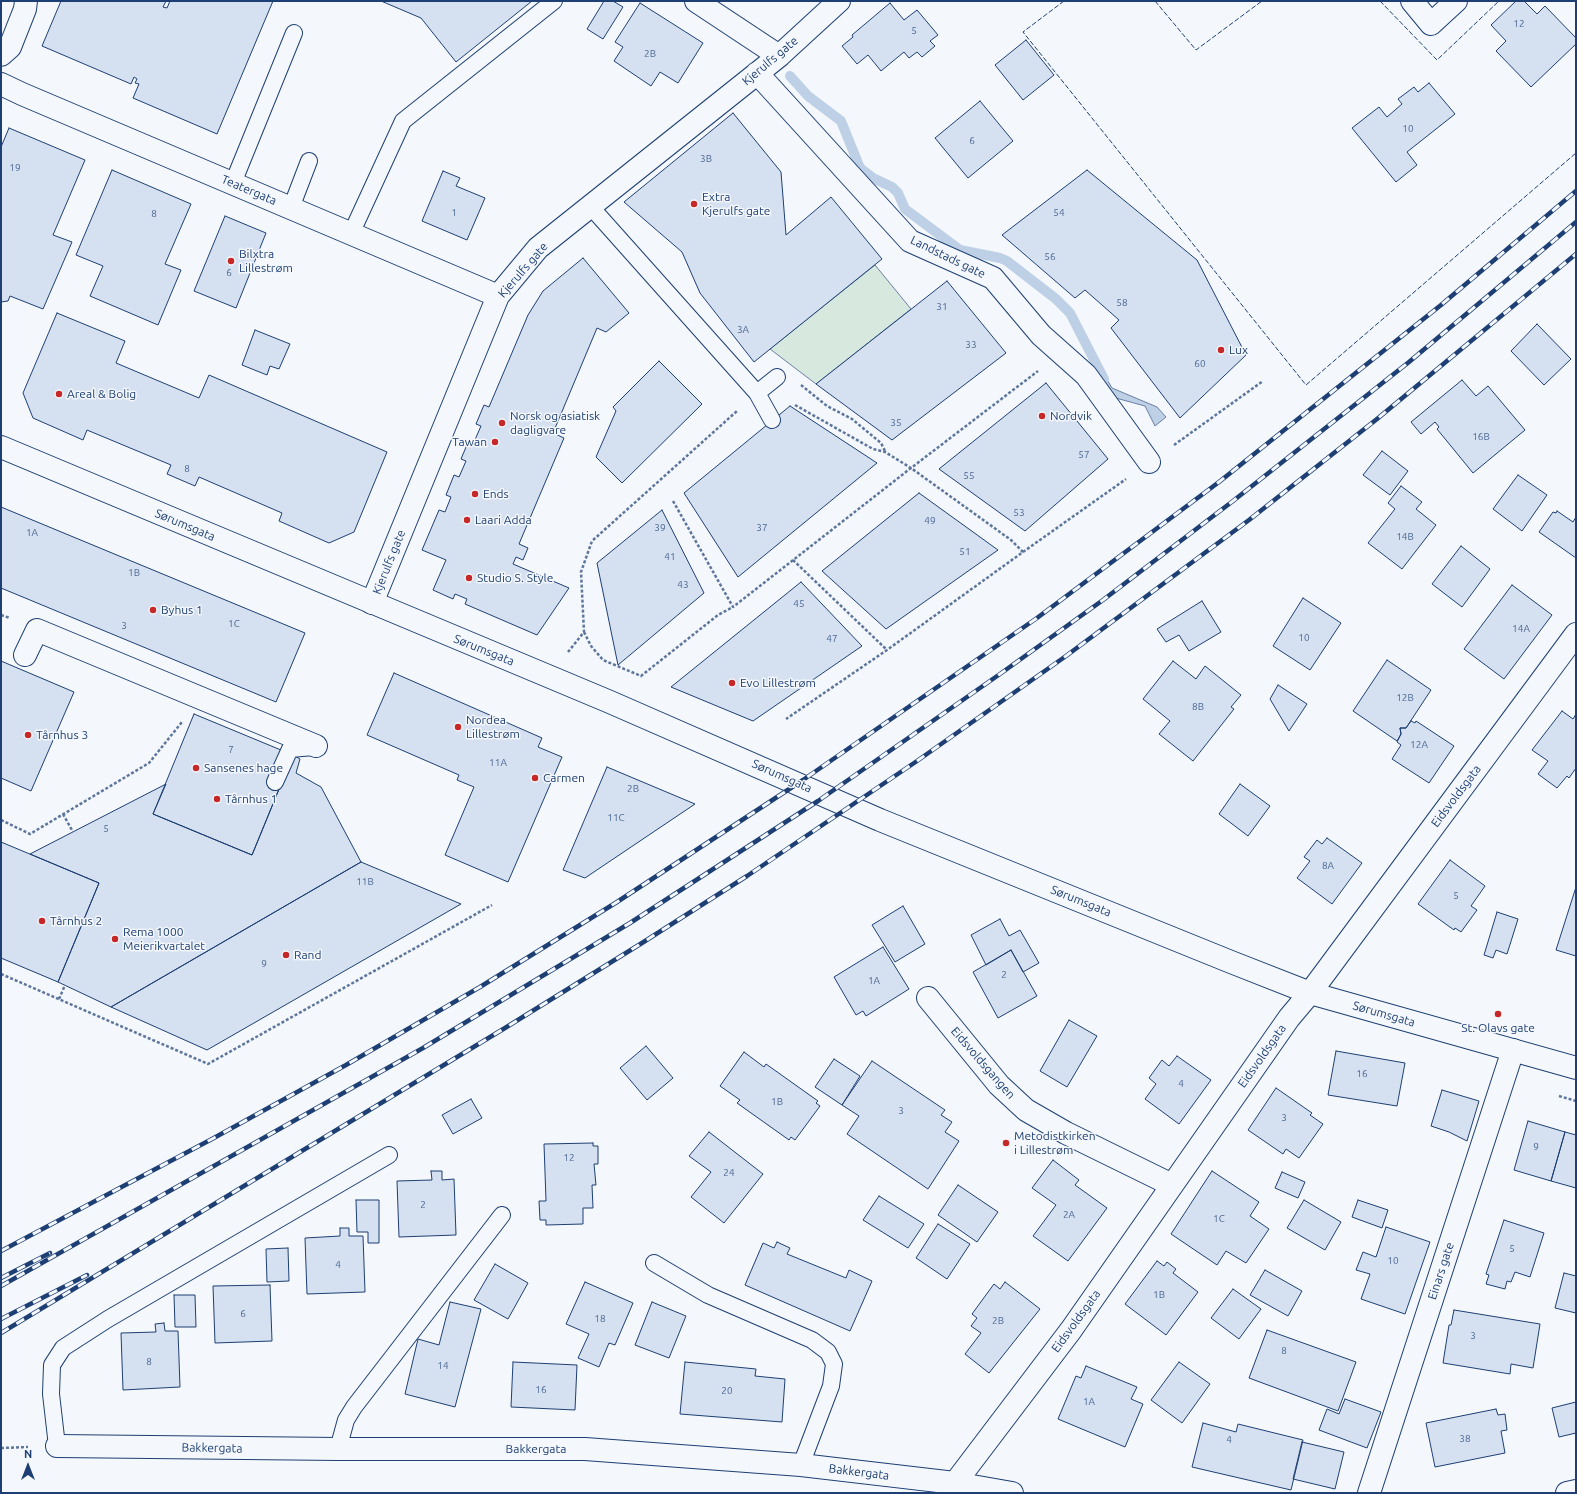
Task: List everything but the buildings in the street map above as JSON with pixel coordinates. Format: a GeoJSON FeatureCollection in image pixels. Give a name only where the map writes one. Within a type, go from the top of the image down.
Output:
{"type":"FeatureCollection","features":[{"type":"Feature","properties":{"kind":"street"},"geometry":{"type":"LineString","coordinates":[[1,55],[10,47],[25,9],[26,1]]}},
{"type":"Feature","properties":{"kind":"street"},"geometry":{"type":"LineString","coordinates":[[696,1],[779,56]]}},
{"type":"Feature","properties":{"kind":"street","name":"Kjerulfs gate"},"geometry":{"type":"LineString","coordinates":[[372,603],[498,296],[538,248],[779,56],[839,1]]}},
{"type":"Feature","properties":{"kind":"street"},"geometry":{"type":"LineString","coordinates":[[1412,1],[1431,24],[1456,1]]}},
{"type":"Feature","properties":{"kind":"street","name":"Landstads gate"},"geometry":{"type":"LineString","coordinates":[[757,73],[910,241],[993,278],[1040,335],[1086,375],[1149,462]]}},
{"type":"Feature","properties":{"kind":"street","name":"Teatergata"},"geometry":{"type":"LineString","coordinates":[[1,84],[498,296]]}},
{"type":"Feature","properties":{"kind":"street","name":"Sørumsgata"},"geometry":{"type":"LineString","coordinates":[[1,447],[610,702],[880,820],[1310,993],[1576,1068]]}},
{"type":"Feature","properties":{"kind":"street"},"geometry":{"type":"LineString","coordinates":[[25,656],[37,630],[316,746]]}},
{"type":"Feature","properties":{"kind":"street","name":"Eidsvoldsgata"},"geometry":{"type":"LineString","coordinates":[[955,1483],[1071,1330],[1289,1018],[1310,993],[1576,634]]}},
{"type":"Feature","properties":{"kind":"street","name":"Eidsvoldsgangen"},"geometry":{"type":"LineString","coordinates":[[928,998],[999,1085],[1026,1110],[1066,1133],[1172,1185]]}},
{"type":"Feature","properties":{"kind":"street","name":"Einars gate"},"geometry":{"type":"LineString","coordinates":[[1369,1493],[1513,1050]]}},
{"type":"Feature","properties":{"kind":"street","name":"Bakkergata"},"geometry":{"type":"LineString","coordinates":[[57,1446],[338,1449],[586,1449],[801,1465],[955,1483],[1012,1493]]}},
{"type":"Feature","properties":{"kind":"street"},"geometry":{"type":"LineString","coordinates":[[1567,1493],[1576,1491]]}},
{"type":"Feature","properties":{"kind":"lane"},"geometry":{"type":"LineString","coordinates":[[351,234],[403,121],[554,1]]}},
{"type":"Feature","properties":{"kind":"lane"},"geometry":{"type":"LineString","coordinates":[[233,183],[294,33]]}},
{"type":"Feature","properties":{"kind":"lane"},"geometry":{"type":"LineString","coordinates":[[291,208],[310,161]]}},
{"type":"Feature","properties":{"kind":"lane"},"geometry":{"type":"LineString","coordinates":[[591,207],[757,393],[772,420]]}},
{"type":"Feature","properties":{"kind":"lane"},"geometry":{"type":"LineString","coordinates":[[757,393],[777,377]]}},
{"type":"Feature","properties":{"kind":"lane"},"geometry":{"type":"LineString","coordinates":[[274,782],[290,749],[316,746]]}},
{"type":"Feature","properties":{"kind":"lane"},"geometry":{"type":"LineString","coordinates":[[57,1446],[51,1394],[52,1365],[63,1348],[108,1319],[389,1155]]}},
{"type":"Feature","properties":{"kind":"lane"},"geometry":{"type":"LineString","coordinates":[[338,1449],[346,1420],[354,1407],[502,1215]]}},
{"type":"Feature","properties":{"kind":"lane"},"geometry":{"type":"LineString","coordinates":[[654,1263],[708,1295],[812,1340],[828,1352],[834,1364],[831,1386],[801,1465]]}},
{"type":"Feature","properties":{"kind":"path"},"geometry":{"type":"LineString","coordinates":[[757,393],[592,541],[581,572],[584,632],[591,646],[602,660],[642,676],[718,615],[733,606],[1061,353]]}},
{"type":"Feature","properties":{"kind":"path"},"geometry":{"type":"LineString","coordinates":[[786,719],[887,650],[1263,381]]}},
{"type":"Feature","properties":{"kind":"path"},"geometry":{"type":"LineString","coordinates":[[797,382],[827,406],[852,419],[881,443],[885,452]]}},
{"type":"Feature","properties":{"kind":"path"},"geometry":{"type":"LineString","coordinates":[[811,414],[873,449],[885,452],[911,468],[1011,540],[1023,552]]}},
{"type":"Feature","properties":{"kind":"path"},"geometry":{"type":"LineString","coordinates":[[673,501],[733,606]]}},
{"type":"Feature","properties":{"kind":"path"},"geometry":{"type":"LineString","coordinates":[[793,560],[887,650]]}},
{"type":"Feature","properties":{"kind":"path"},"geometry":{"type":"LineString","coordinates":[[568,652],[584,632]]}},
{"type":"Feature","properties":{"kind":"path"},"geometry":{"type":"LineString","coordinates":[[1,820],[30,834],[150,763],[200,699]]}},
{"type":"Feature","properties":{"kind":"path"},"geometry":{"type":"LineString","coordinates":[[63,814],[73,832]]}},
{"type":"Feature","properties":{"kind":"path"},"geometry":{"type":"LineString","coordinates":[[1,974],[208,1064],[492,905]]}},
{"type":"Feature","properties":{"kind":"path"},"geometry":{"type":"LineString","coordinates":[[59,999],[65,985]]}},
{"type":"Feature","properties":{"kind":"shaded area"},"geometry":{"type":"Polygon","coordinates":[[[875,265],[911,309],[816,384],[770,349],[875,265]]]}},
{"type":"Feature","properties":{"kind":"water"},"geometry":{"type":"Polygon","coordinates":[[[1099,366],[1112,388],[1157,407],[1166,417],[1155,426],[1145,406],[1112,397],[1095,369],[1099,366]]]}},
{"type":"Feature","properties":{"kind":"waterway"},"geometry":{"type":"LineString","coordinates":[[790,76],[808,96],[841,121],[860,168],[873,178],[892,187],[898,193],[905,209],[960,250],[1000,258],[1007,261],[1056,299],[1070,313],[1104,379]]}},
{"type":"Feature","properties":{"kind":"railway"},"geometry":{"type":"LineString","coordinates":[[1,1251],[212,1139],[346,1065],[480,987],[617,902],[803,780],[1037,618],[1219,482],[1441,305],[1576,191]]}},
{"type":"Feature","properties":{"kind":"railway"},"geometry":{"type":"LineString","coordinates":[[1,1286],[423,1048],[630,923],[818,801],[1103,600],[1233,501],[1409,362],[1576,222]]}},
{"type":"Feature","properties":{"kind":"railway"},"geometry":{"type":"LineString","coordinates":[[1,1333],[505,1028],[642,943],[747,876],[917,761],[1066,656],[1249,520],[1377,419],[1576,254]]}},
{"type":"Feature","properties":{"kind":"railway"},"geometry":{"type":"LineString","coordinates":[[1,1278],[50,1253]]}},
{"type":"Feature","properties":{"kind":"railway"},"geometry":{"type":"LineString","coordinates":[[1,1319],[87,1275]]}},
{"type":"Feature","properties":{"kind":"fence"},"geometry":{"type":"LineString","coordinates":[[1064,1],[1023,32],[1306,385],[1576,153]]}},
{"type":"Feature","properties":{"kind":"fence"},"geometry":{"type":"LineString","coordinates":[[1155,1],[1196,50],[1262,1]]}},
{"type":"Feature","properties":{"kind":"fence"},"geometry":{"type":"LineString","coordinates":[[1380,1],[1437,60],[1499,1]]}},
{"type":"Feature","properties":{"kind":"place","name":"Extra Kjerulfs gate"},"geometry":{"type":"Point","coordinates":[694,204]}},
{"type":"Feature","properties":{"kind":"place","name":"Bilxtra Lillestrøm"},"geometry":{"type":"Point","coordinates":[231,261]}},
{"type":"Feature","properties":{"kind":"place","name":"Lux"},"geometry":{"type":"Point","coordinates":[1221,350]}},
{"type":"Feature","properties":{"kind":"place","name":"Areal & Bolig"},"geometry":{"type":"Point","coordinates":[59,394]}},
{"type":"Feature","properties":{"kind":"place","name":"Nordvik"},"geometry":{"type":"Point","coordinates":[1042,416]}},
{"type":"Feature","properties":{"kind":"place","name":"Norsk og asiatisk dagligvare"},"geometry":{"type":"Point","coordinates":[502,423]}},
{"type":"Feature","properties":{"kind":"place","name":"Tawan"},"geometry":{"type":"Point","coordinates":[495,442]}},
{"type":"Feature","properties":{"kind":"place","name":"Ends"},"geometry":{"type":"Point","coordinates":[475,494]}},
{"type":"Feature","properties":{"kind":"place","name":"Laari Adda"},"geometry":{"type":"Point","coordinates":[467,520]}},
{"type":"Feature","properties":{"kind":"place","name":"Studio S. Style"},"geometry":{"type":"Point","coordinates":[469,578]}},
{"type":"Feature","properties":{"kind":"place","name":"Byhus 1"},"geometry":{"type":"Point","coordinates":[153,610]}},
{"type":"Feature","properties":{"kind":"place","name":"Evo Lillestrøm"},"geometry":{"type":"Point","coordinates":[732,683]}},
{"type":"Feature","properties":{"kind":"place","name":"Nordea Lillestrøm"},"geometry":{"type":"Point","coordinates":[458,727]}},
{"type":"Feature","properties":{"kind":"place","name":"Tårnhus 3"},"geometry":{"type":"Point","coordinates":[28,735]}},
{"type":"Feature","properties":{"kind":"place","name":"Sansenes hage"},"geometry":{"type":"Point","coordinates":[196,768]}},
{"type":"Feature","properties":{"kind":"place","name":"Carmen"},"geometry":{"type":"Point","coordinates":[535,778]}},
{"type":"Feature","properties":{"kind":"place","name":"Tårnhus 1"},"geometry":{"type":"Point","coordinates":[217,799]}},
{"type":"Feature","properties":{"kind":"place","name":"Tårnhus 2"},"geometry":{"type":"Point","coordinates":[42,921]}},
{"type":"Feature","properties":{"kind":"place","name":"Rema 1000 Meierikvartalet"},"geometry":{"type":"Point","coordinates":[115,939]}},
{"type":"Feature","properties":{"kind":"place","name":"Rand"},"geometry":{"type":"Point","coordinates":[286,955]}},
{"type":"Feature","properties":{"kind":"place","name":"St. Olavs gate"},"geometry":{"type":"Point","coordinates":[1498,1014]}},
{"type":"Feature","properties":{"kind":"place","name":"Metodistkirken i Lillestrøm"},"geometry":{"type":"Point","coordinates":[1006,1143]}}]}
